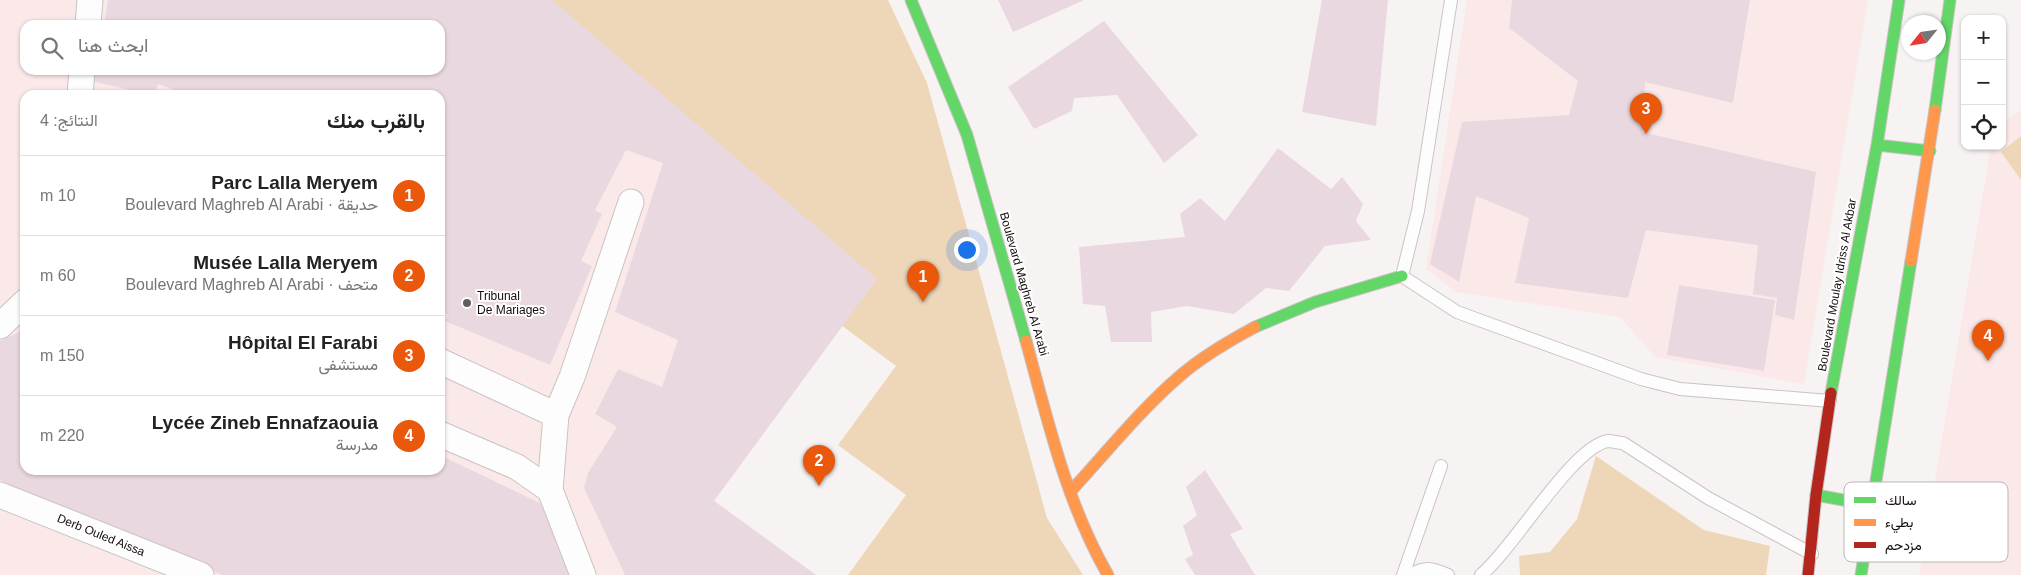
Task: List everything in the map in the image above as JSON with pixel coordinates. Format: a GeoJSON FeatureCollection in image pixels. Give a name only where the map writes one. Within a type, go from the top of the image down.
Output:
{"type":"FeatureCollection","features":[{"type":"Feature","properties":{"kind":"main road","name":"Boulevard Maghreb Al Arabi"},"geometry":{"type":"LineString","coordinates":[[912,0],[967,135],[1043,402],[1053,446],[1092,550],[1108,575]]}},
{"type":"Feature","properties":{"kind":"main road","name":"Boulevard Moulay Idriss Al Akbar"},"geometry":{"type":"LineString","coordinates":[[1808,575],[1812,554],[1816,495],[1830,400],[1877,145],[1899,0]]}},
{"type":"Feature","properties":{"kind":"main road"},"geometry":{"type":"LineString","coordinates":[[1874,482],[1930,151],[1950,0]]}},
{"type":"Feature","properties":{"kind":"main road"},"geometry":{"type":"LineString","coordinates":[[1877,145],[1930,151]]}},
{"type":"Feature","properties":{"kind":"main road"},"geometry":{"type":"LineString","coordinates":[[1070,492],[1146,408],[1183,374],[1211,352],[1246,332],[1344,291],[1402,276]]}},
{"type":"Feature","properties":{"kind":"main road"},"geometry":{"type":"LineString","coordinates":[[1816,495],[1844,501]]}},
{"type":"Feature","properties":{"kind":"main road"},"geometry":{"type":"LineString","coordinates":[[1861,575],[1863,562]]}},
{"type":"Feature","properties":{"kind":"street"},"geometry":{"type":"LineString","coordinates":[[88,20],[90,0]]}},
{"type":"Feature","properties":{"kind":"street"},"geometry":{"type":"LineString","coordinates":[[80,90],[82,75]]}},
{"type":"Feature","properties":{"kind":"street"},"geometry":{"type":"LineString","coordinates":[[583,575],[550,490],[556,415],[572,377],[631,202]]}},
{"type":"Feature","properties":{"kind":"street"},"geometry":{"type":"LineString","coordinates":[[0,326],[20,307]]}},
{"type":"Feature","properties":{"kind":"street"},"geometry":{"type":"LineString","coordinates":[[445,363],[556,415]]}},
{"type":"Feature","properties":{"kind":"street"},"geometry":{"type":"LineString","coordinates":[[445,436],[517,467],[550,490]]}},
{"type":"Feature","properties":{"kind":"street","name":"Derb Ouled Aissa"},"geometry":{"type":"LineString","coordinates":[[0,495],[201,575]]}},
{"type":"Feature","properties":{"kind":"lane"},"geometry":{"type":"LineString","coordinates":[[1451,0],[1418,211],[1402,276],[1457,312],[1641,380],[1680,389],[1830,400]]}},
{"type":"Feature","properties":{"kind":"lane"},"geometry":{"type":"LineString","coordinates":[[1481,575],[1505,550],[1571,467],[1589,450],[1608,442],[1623,443],[1708,498],[1812,554]]}},
{"type":"Feature","properties":{"kind":"lane"},"geometry":{"type":"LineString","coordinates":[[1403,575],[1441,466]]}},
{"type":"Feature","properties":{"kind":"lane"},"geometry":{"type":"LineString","coordinates":[[1410,575],[1420,569],[1431,568],[1448,575]]}},
{"type":"Feature","properties":{"kind":"shaded area"},"geometry":{"type":"Polygon","coordinates":[[[0,0],[552,0],[877,279],[714,500],[816,575],[0,575],[0,0]]]}},
{"type":"Feature","properties":{"kind":"shaded area"},"geometry":{"type":"Polygon","coordinates":[[[552,0],[888,0],[927,83],[1047,518],[1083,575],[848,575],[906,495],[838,445],[896,366],[841,325],[552,0]]]}},
{"type":"Feature","properties":{"kind":"shaded area"},"geometry":{"type":"Polygon","coordinates":[[[1467,0],[1868,0],[1804,384],[1655,357],[1620,317],[1456,292],[1426,269],[1467,0]]]}},
{"type":"Feature","properties":{"kind":"shaded area"},"geometry":{"type":"Polygon","coordinates":[[[2021,110],[2021,575],[1919,575],[1921,562],[2008,562],[2008,482],[1935,482],[1990,150],[2006,150],[2006,120],[2021,110]]]}},
{"type":"Feature","properties":{"kind":"shaded area"},"geometry":{"type":"Polygon","coordinates":[[[2021,136],[2021,180],[2001,152],[2006,150],[2021,136]]]}},
{"type":"Feature","properties":{"kind":"shaded area"},"geometry":{"type":"Polygon","coordinates":[[[1596,456],[1704,530],[1770,546],[1766,575],[1520,575],[1519,556],[1550,552],[1577,519],[1596,456]]]}},
{"type":"Feature","properties":{"kind":"building"},"geometry":{"type":"Polygon","coordinates":[[[108,0],[552,0],[877,279],[714,501],[816,575],[625,575],[584,488],[588,473],[617,427],[595,414],[618,369],[662,387],[678,340],[615,312],[663,163],[626,150],[595,210],[602,214],[581,261],[592,266],[550,365],[445,321],[448,315],[445,314],[445,90],[174,90],[158,84],[156,90],[130,90],[92,81],[94,75],[445,75],[445,20],[105,20],[108,0]]]}},
{"type":"Feature","properties":{"kind":"building"},"geometry":{"type":"Polygon","coordinates":[[[998,0],[1084,0],[1013,32],[998,0]]]}},
{"type":"Feature","properties":{"kind":"building"},"geometry":{"type":"Polygon","coordinates":[[[1322,0],[1388,0],[1376,126],[1302,112],[1322,0]]]}},
{"type":"Feature","properties":{"kind":"building"},"geometry":{"type":"Polygon","coordinates":[[[1512,0],[1750,0],[1733,103],[1645,82],[1642,132],[1816,172],[1794,320],[1775,315],[1777,298],[1753,294],[1758,245],[1646,230],[1628,298],[1515,283],[1529,218],[1476,196],[1459,282],[1430,264],[1462,122],[1569,115],[1578,81],[1509,28],[1512,0]]]}},
{"type":"Feature","properties":{"kind":"building"},"geometry":{"type":"Polygon","coordinates":[[[1104,21],[1198,135],[1164,163],[1117,95],[1074,98],[1072,111],[1034,129],[1008,87],[1104,21]]]}},
{"type":"Feature","properties":{"kind":"building"},"geometry":{"type":"Polygon","coordinates":[[[1278,148],[1331,189],[1342,177],[1363,204],[1356,221],[1371,240],[1325,246],[1289,291],[1266,288],[1234,314],[1187,306],[1151,312],[1152,342],[1111,342],[1105,306],[1083,304],[1079,247],[1185,237],[1180,214],[1200,198],[1225,221],[1278,148]]]}},
{"type":"Feature","properties":{"kind":"building"},"geometry":{"type":"Polygon","coordinates":[[[1679,285],[1775,300],[1764,371],[1667,355],[1679,285]]]}},
{"type":"Feature","properties":{"kind":"building"},"geometry":{"type":"Polygon","coordinates":[[[20,332],[20,475],[445,475],[445,457],[550,508],[575,575],[222,575],[68,513],[0,480],[0,341],[20,332]]]}},
{"type":"Feature","properties":{"kind":"building"},"geometry":{"type":"Polygon","coordinates":[[[1205,470],[1243,529],[1230,534],[1255,575],[1195,575],[1185,559],[1193,555],[1183,526],[1197,515],[1186,487],[1205,470]]]}},
{"type":"Feature","properties":{"kind":"traffic: fast"},"geometry":{"type":"LineString","coordinates":[[911,0],[967,135],[1026,341]]}},
{"type":"Feature","properties":{"kind":"traffic: fast"},"geometry":{"type":"LineString","coordinates":[[1831,393],[1877,145],[1899,0]]}},
{"type":"Feature","properties":{"kind":"traffic: fast"},"geometry":{"type":"LineString","coordinates":[[1935,110],[1950,0]]}},
{"type":"Feature","properties":{"kind":"traffic: fast"},"geometry":{"type":"LineString","coordinates":[[1877,145],[1930,151]]}},
{"type":"Feature","properties":{"kind":"traffic: fast"},"geometry":{"type":"LineString","coordinates":[[1876,482],[1911,261]]}},
{"type":"Feature","properties":{"kind":"traffic: fast"},"geometry":{"type":"LineString","coordinates":[[1255,327],[1315,302],[1402,276]]}},
{"type":"Feature","properties":{"kind":"traffic: fast"},"geometry":{"type":"LineString","coordinates":[[1816,495],[1844,500]]}},
{"type":"Feature","properties":{"kind":"traffic: fast"},"geometry":{"type":"LineString","coordinates":[[1861,575],[1863,562]]}},
{"type":"Feature","properties":{"kind":"traffic: slow"},"geometry":{"type":"LineString","coordinates":[[1911,261],[1935,110]]}},
{"type":"Feature","properties":{"kind":"traffic: slow"},"geometry":{"type":"LineString","coordinates":[[1070,492],[1137,417],[1166,388],[1198,361],[1255,327]]}},
{"type":"Feature","properties":{"kind":"traffic: slow"},"geometry":{"type":"LineString","coordinates":[[1026,341],[1069,490],[1093,547],[1108,575]]}},
{"type":"Feature","properties":{"kind":"traffic: jam"},"geometry":{"type":"LineString","coordinates":[[1808,575],[1816,495],[1831,393]]}},
{"type":"Feature","properties":{"kind":"place","name":"Hôpital El Farabi"},"geometry":{"type":"Point","coordinates":[1646,134]}},
{"type":"Feature","properties":{"kind":"place","name":"Parc Lalla Meryem"},"geometry":{"type":"Point","coordinates":[923,302]}},
{"type":"Feature","properties":{"kind":"place","name":"Tribunal De Mariages"},"geometry":{"type":"Point","coordinates":[467,303]}},
{"type":"Feature","properties":{"kind":"place","name":"Lycée Zineb Ennafzaouia"},"geometry":{"type":"Point","coordinates":[1988,361]}},
{"type":"Feature","properties":{"kind":"place","name":"Musée Lalla Meryem"},"geometry":{"type":"Point","coordinates":[819,486]}}]}
